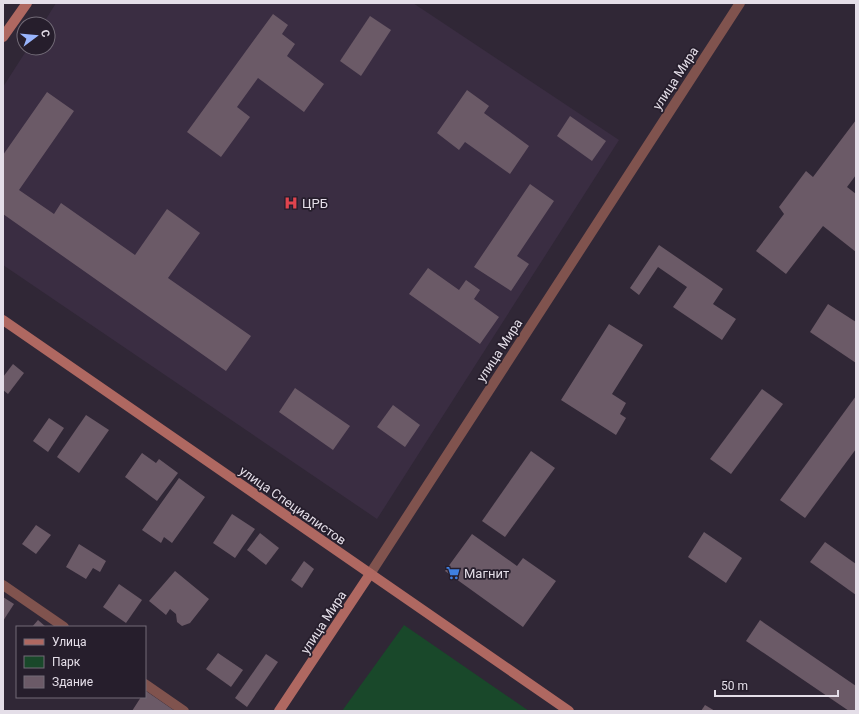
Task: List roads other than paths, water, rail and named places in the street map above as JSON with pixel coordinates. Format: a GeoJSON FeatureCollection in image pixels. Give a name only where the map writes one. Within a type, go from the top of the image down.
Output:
{"type":"FeatureCollection","features":[{"type":"Feature","properties":{"kind":"street"},"geometry":{"type":"LineString","coordinates":[[5,32],[27,3]]}},
{"type":"Feature","properties":{"kind":"street","name":"улица Мира"},"geometry":{"type":"LineString","coordinates":[[280,711],[740,3]]}},
{"type":"Feature","properties":{"kind":"street","name":"улица Специалистов"},"geometry":{"type":"LineString","coordinates":[[3,320],[569,711]]}},
{"type":"Feature","properties":{"kind":"street"},"geometry":{"type":"LineString","coordinates":[[3,585],[63,626]]}},
{"type":"Feature","properties":{"kind":"street"},"geometry":{"type":"LineString","coordinates":[[146,685],[184,711]]}},
{"type":"Feature","properties":{"kind":"place","name":"ЦРБ"},"geometry":{"type":"Point","coordinates":[291,203]}},
{"type":"Feature","properties":{"kind":"place","name":"Магнит"},"geometry":{"type":"Point","coordinates":[453,573]}}]}
